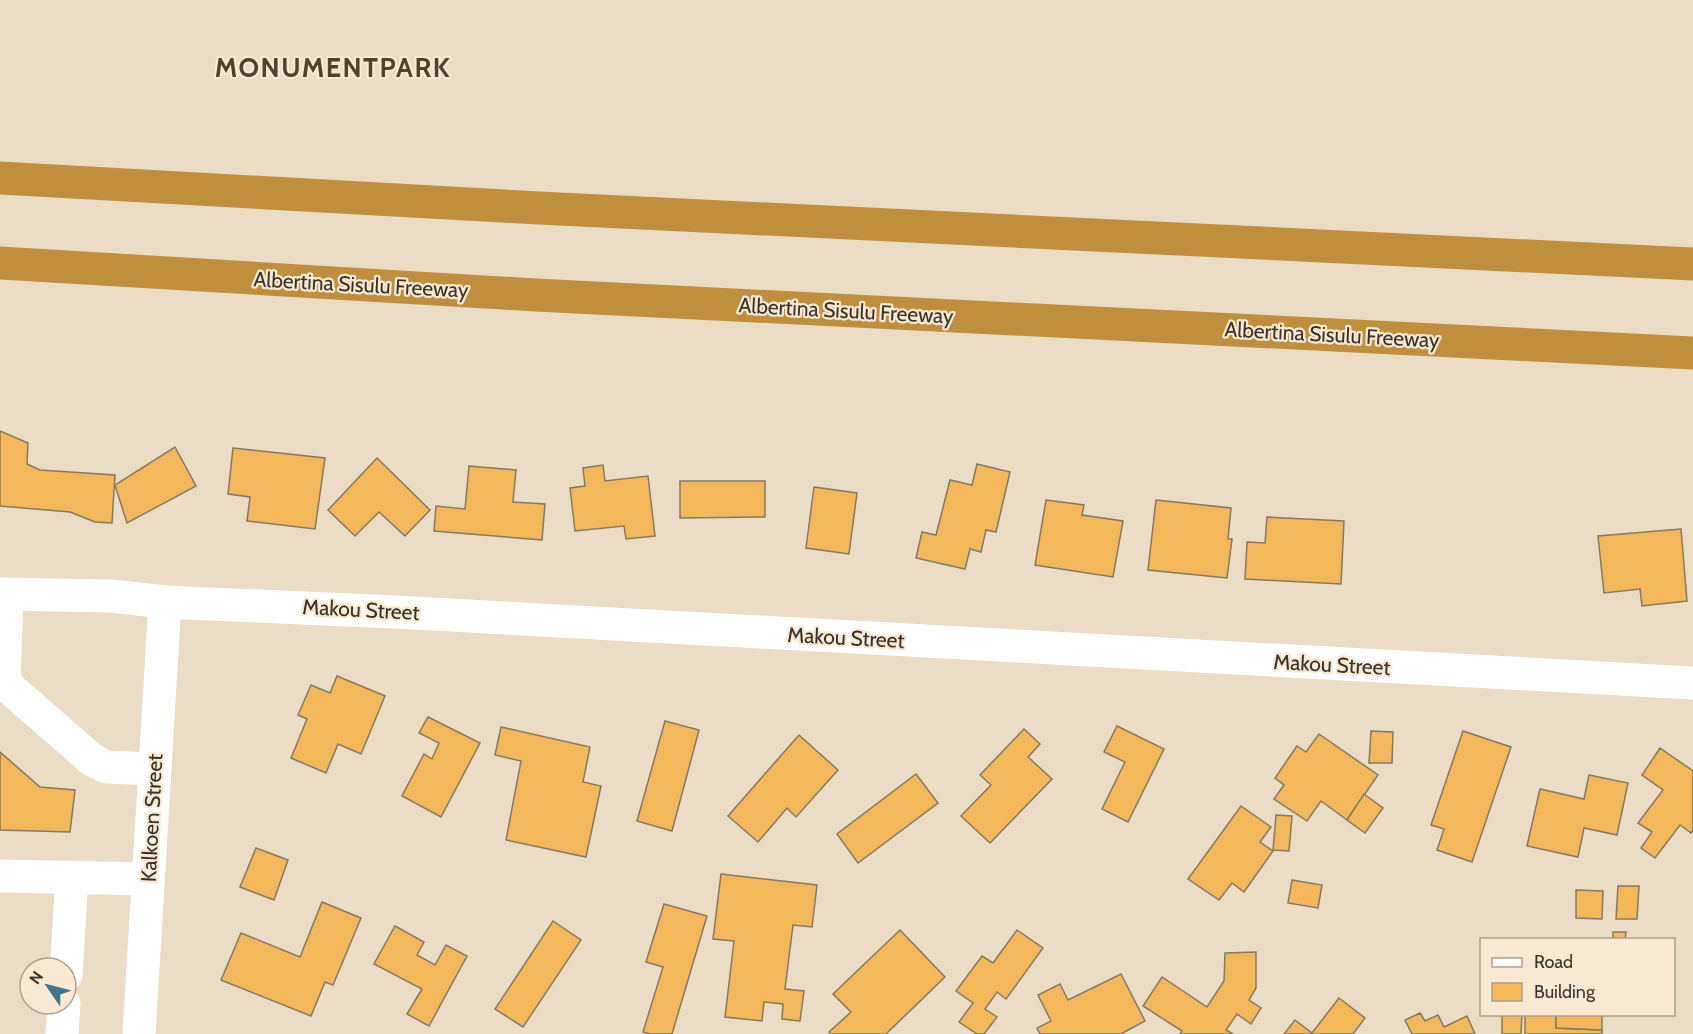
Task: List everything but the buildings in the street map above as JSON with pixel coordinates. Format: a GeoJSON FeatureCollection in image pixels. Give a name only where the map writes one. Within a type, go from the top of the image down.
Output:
{"type":"FeatureCollection","features":[{"type":"Feature","properties":{"kind":"highway"},"geometry":{"type":"LineString","coordinates":[[0,178],[538,208],[1693,264]]}},
{"type":"Feature","properties":{"kind":"highway","name":"Albertina Sisulu Freeway"},"geometry":{"type":"LineString","coordinates":[[0,263],[536,295],[1693,353]]}},
{"type":"Feature","properties":{"kind":"street","name":"Makou Street"},"geometry":{"type":"LineString","coordinates":[[4,594],[111,596],[165,602],[407,612],[1239,660],[1693,683]]}},
{"type":"Feature","properties":{"kind":"street"},"geometry":{"type":"LineString","coordinates":[[4,594],[4,683],[91,759],[106,767],[155,769]]}},
{"type":"Feature","properties":{"kind":"street","name":"Kalkoen Street"},"geometry":{"type":"LineString","coordinates":[[139,1034],[165,602]]}},
{"type":"Feature","properties":{"kind":"street"},"geometry":{"type":"LineString","coordinates":[[0,876],[148,879]]}},
{"type":"Feature","properties":{"kind":"street"},"geometry":{"type":"LineString","coordinates":[[67,956],[72,877]]}},
{"type":"Feature","properties":{"kind":"street"},"geometry":{"type":"LineString","coordinates":[[62,1034],[63,1016]]}},
{"type":"Feature","properties":{"kind":"district","name":"MONUMENTPARK"},"geometry":{"type":"Point","coordinates":[333,68]}}]}
